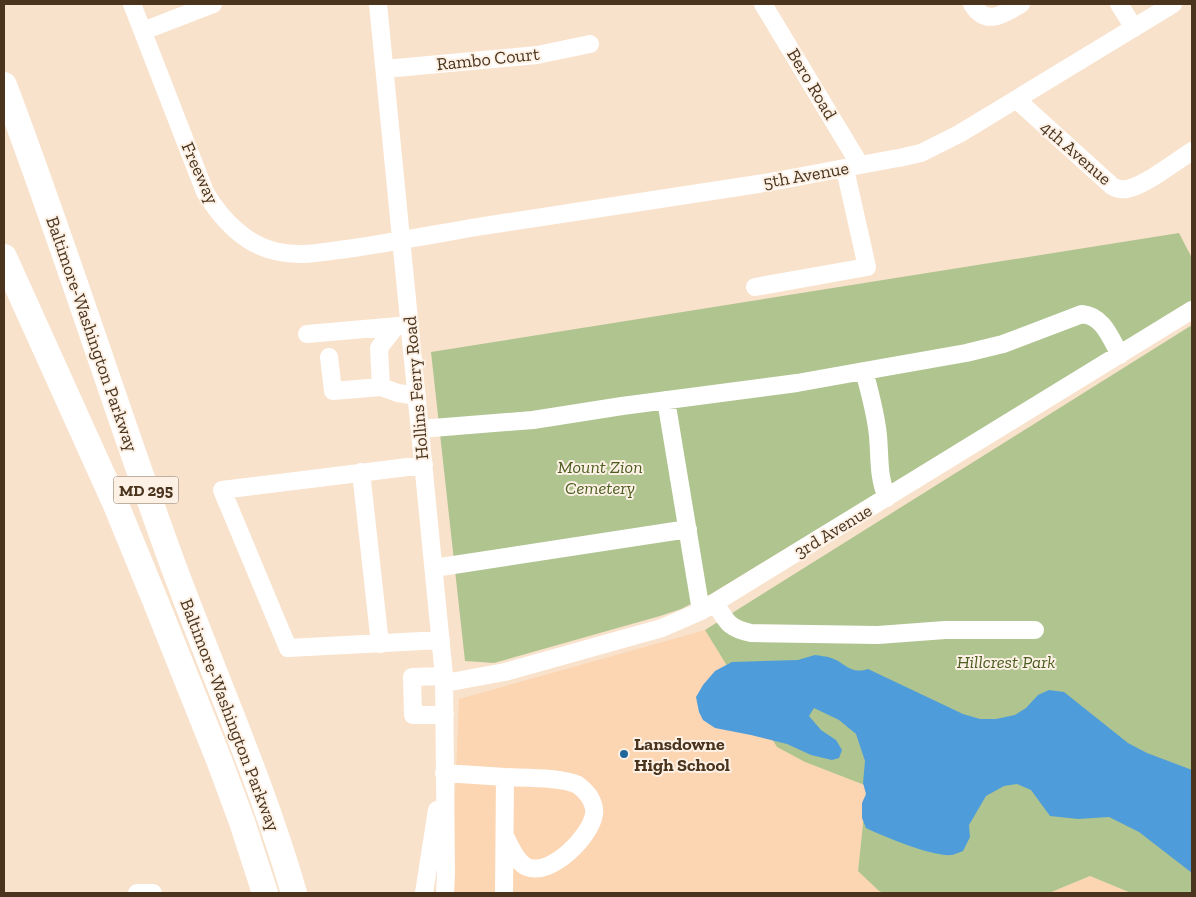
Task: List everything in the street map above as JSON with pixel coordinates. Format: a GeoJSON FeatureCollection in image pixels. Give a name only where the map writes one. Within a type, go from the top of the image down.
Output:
{"type":"FeatureCollection","features":[{"type":"Feature","properties":{"kind":"highway","name":"Baltimore-Washington Parkway"},"geometry":{"type":"LineString","coordinates":[[4,85],[12,129],[182,589],[268,813],[294,893]]}},
{"type":"Feature","properties":{"kind":"highway","name":"Baltimore-Washington Parkway"},"geometry":{"type":"LineString","coordinates":[[4,257],[116,505],[219,760],[265,893]]}},
{"type":"Feature","properties":{"kind":"street","name":"Freeway"},"geometry":{"type":"LineString","coordinates":[[132,4],[205,192],[226,223],[259,245],[277,252],[295,254],[318,253],[402,241]]}},
{"type":"Feature","properties":{"kind":"street"},"geometry":{"type":"LineString","coordinates":[[143,31],[213,4]]}},
{"type":"Feature","properties":{"kind":"street","name":"Hollins Ferry Road"},"geometry":{"type":"LineString","coordinates":[[378,4],[402,241],[403,325],[417,396],[445,680],[445,893]]}},
{"type":"Feature","properties":{"kind":"street","name":"Bero Road"},"geometry":{"type":"LineString","coordinates":[[755,287],[867,267],[853,167],[763,4]]}},
{"type":"Feature","properties":{"kind":"street"},"geometry":{"type":"LineString","coordinates":[[972,4],[982,14],[993,18],[1021,4]]}},
{"type":"Feature","properties":{"kind":"street"},"geometry":{"type":"LineString","coordinates":[[1119,4],[1134,28]]}},
{"type":"Feature","properties":{"kind":"street","name":"5th Avenue"},"geometry":{"type":"LineString","coordinates":[[402,241],[853,167],[920,153],[959,134],[1017,100],[1173,4]]}},
{"type":"Feature","properties":{"kind":"street","name":"Rambo Court"},"geometry":{"type":"LineString","coordinates":[[385,69],[537,55],[590,44]]}},
{"type":"Feature","properties":{"kind":"street","name":"4th Avenue"},"geometry":{"type":"LineString","coordinates":[[1017,100],[1112,186],[1118,189],[1126,189],[1143,182],[1192,151]]}},
{"type":"Feature","properties":{"kind":"street","name":"3rd Avenue"},"geometry":{"type":"LineString","coordinates":[[445,715],[413,715],[412,677],[445,680],[470,679],[514,670],[662,628],[708,607],[1192,310]]}},
{"type":"Feature","properties":{"kind":"street"},"geometry":{"type":"LineString","coordinates":[[420,430],[533,420],[864,371],[966,353],[1003,344],[1082,314],[1091,315],[1102,323],[1120,355]]}},
{"type":"Feature","properties":{"kind":"street"},"geometry":{"type":"LineString","coordinates":[[307,334],[403,325]]}},
{"type":"Feature","properties":{"kind":"street"},"geometry":{"type":"LineString","coordinates":[[382,388],[379,348],[403,325]]}},
{"type":"Feature","properties":{"kind":"street"},"geometry":{"type":"LineString","coordinates":[[329,357],[333,391],[382,388],[417,396]]}},
{"type":"Feature","properties":{"kind":"street"},"geometry":{"type":"LineString","coordinates":[[864,371],[878,437],[880,479],[887,498]]}},
{"type":"Feature","properties":{"kind":"street"},"geometry":{"type":"LineString","coordinates":[[666,400],[688,528],[708,607],[732,627],[751,633],[878,635],[945,630],[1035,630]]}},
{"type":"Feature","properties":{"kind":"street"},"geometry":{"type":"LineString","coordinates":[[424,465],[222,490],[288,648],[441,640]]}},
{"type":"Feature","properties":{"kind":"street"},"geometry":{"type":"LineString","coordinates":[[361,472],[380,644]]}},
{"type":"Feature","properties":{"kind":"street"},"geometry":{"type":"LineString","coordinates":[[434,568],[688,528]]}},
{"type":"Feature","properties":{"kind":"street"},"geometry":{"type":"LineString","coordinates":[[444,773],[566,782],[579,786],[591,800],[594,815],[590,825],[562,858],[542,869],[528,867],[521,862],[505,836]]}},
{"type":"Feature","properties":{"kind":"street","name":"Hollins Ferry Road"},"geometry":{"type":"LineString","coordinates":[[424,893],[444,773]]}},
{"type":"Feature","properties":{"kind":"street"},"geometry":{"type":"LineString","coordinates":[[504,893],[505,777]]}},
{"type":"Feature","properties":{"kind":"street"},"geometry":{"type":"LineString","coordinates":[[137,893],[152,893]]}},
{"type":"Feature","properties":{"kind":"shaded area","name":"Lansdowne High School"},"geometry":{"type":"Polygon","coordinates":[[[705,630],[777,747],[805,762],[867,786],[858,870],[879,891],[884,893],[451,893],[459,699],[705,630]]]}},
{"type":"Feature","properties":{"kind":"shaded area"},"geometry":{"type":"Polygon","coordinates":[[[1090,876],[1131,893],[1049,893],[1090,876]]]}},
{"type":"Feature","properties":{"kind":"green space","name":"Mount Zion Cemetery"},"geometry":{"type":"Polygon","coordinates":[[[1179,233],[1192,258],[1192,301],[711,594],[681,609],[660,616],[494,663],[465,661],[431,352],[1179,233]]]}},
{"type":"Feature","properties":{"kind":"green space","name":"Hillcrest Park"},"geometry":{"type":"Polygon","coordinates":[[[1192,325],[1192,893],[1131,893],[1090,876],[1049,893],[884,893],[879,891],[858,871],[867,786],[805,762],[777,747],[705,630],[1192,325]]]}},
{"type":"Feature","properties":{"kind":"water"},"geometry":{"type":"Polygon","coordinates":[[[815,655],[836,660],[852,669],[868,669],[963,714],[980,719],[996,719],[1015,715],[1026,708],[1038,695],[1049,690],[1064,692],[1128,743],[1147,753],[1192,770],[1192,873],[1139,832],[1109,817],[1078,819],[1050,816],[1031,790],[1017,784],[1004,786],[986,796],[969,825],[970,837],[963,851],[952,855],[943,855],[921,850],[866,828],[862,818],[862,803],[866,794],[863,783],[865,761],[856,734],[839,720],[814,708],[809,716],[821,730],[836,740],[842,750],[839,758],[832,760],[811,755],[787,744],[715,728],[703,720],[696,697],[715,671],[732,662],[798,660],[815,655]]]}},
{"type":"Feature","properties":{"kind":"place","name":"Lansdowne High School"},"geometry":{"type":"Point","coordinates":[624,754]}}]}
